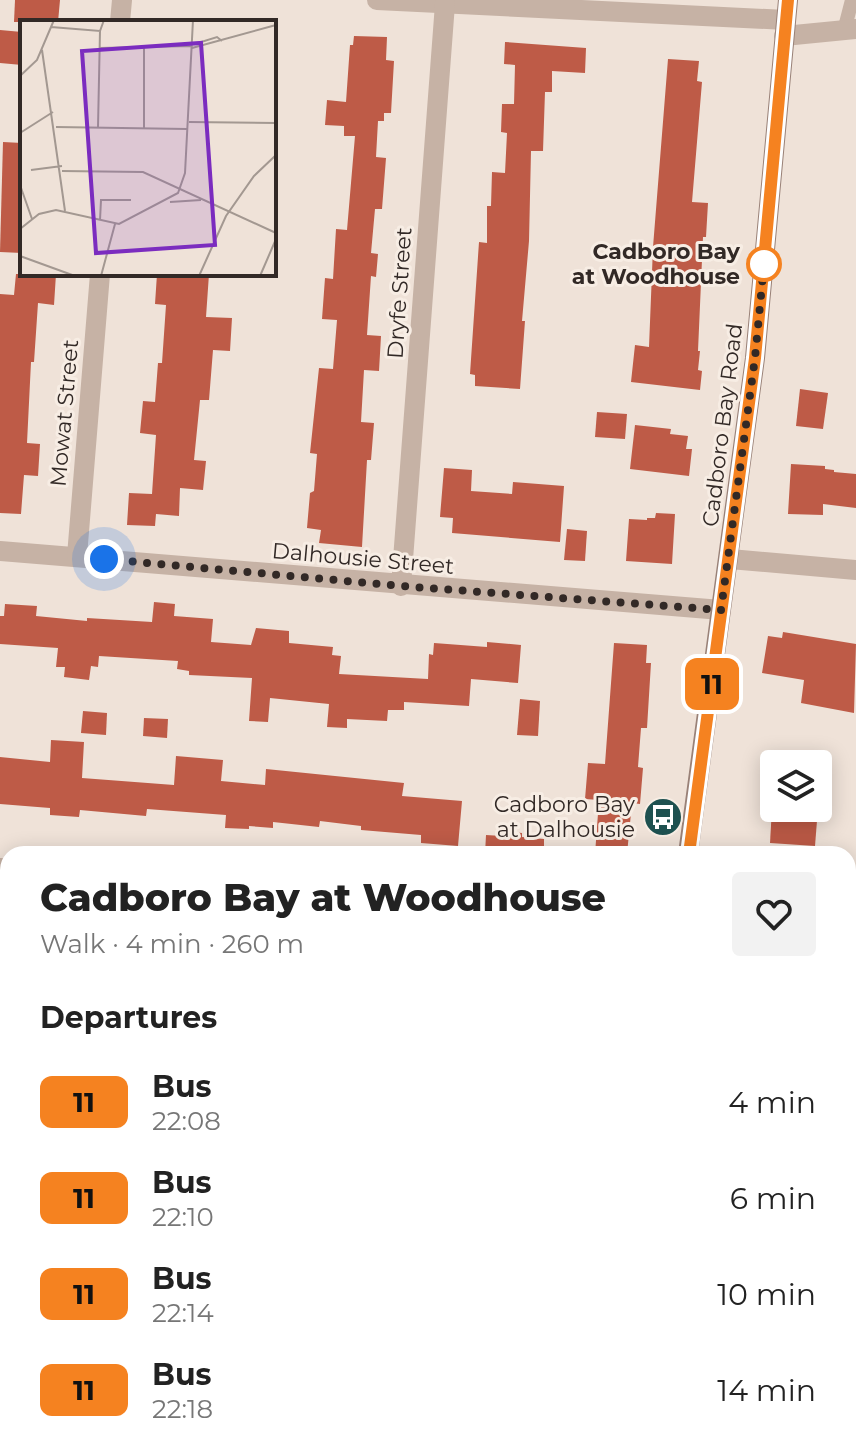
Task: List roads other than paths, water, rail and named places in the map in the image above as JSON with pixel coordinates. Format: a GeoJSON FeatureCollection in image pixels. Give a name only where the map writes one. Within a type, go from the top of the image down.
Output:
{"type":"FeatureCollection","features":[{"type":"Feature","properties":{"kind":"main road","name":"Cadboro Bay Road"},"geometry":{"type":"LineString","coordinates":[[689,846],[755,358],[786,19]]}},
{"type":"Feature","properties":{"kind":"street"},"geometry":{"type":"LineString","coordinates":[[120,20],[122,0]]}},
{"type":"Feature","properties":{"kind":"street"},"geometry":{"type":"LineString","coordinates":[[377,0],[786,19],[850,30]]}},
{"type":"Feature","properties":{"kind":"street","name":"Dryfe Street"},"geometry":{"type":"LineString","coordinates":[[401,586],[445,4]]}},
{"type":"Feature","properties":{"kind":"street","name":"Mowat Street"},"geometry":{"type":"LineString","coordinates":[[77,556],[100,276]]}},
{"type":"Feature","properties":{"kind":"street","name":"Dalhousie Street"},"geometry":{"type":"LineString","coordinates":[[0,551],[721,610]]}},
{"type":"Feature","properties":{"kind":"street"},"geometry":{"type":"LineString","coordinates":[[730,559],[856,570]]}},
{"type":"Feature","properties":{"kind":"lane"},"geometry":{"type":"LineString","coordinates":[[850,30],[852,0]]}},
{"type":"Feature","properties":{"kind":"place","name":"Cadboro Bay at Woodhouse"},"geometry":{"type":"Point","coordinates":[764,264]}},
{"type":"Feature","properties":{"kind":"place","name":"Cadboro Bay at Dalhousie"},"geometry":{"type":"Point","coordinates":[663,817]}}]}
